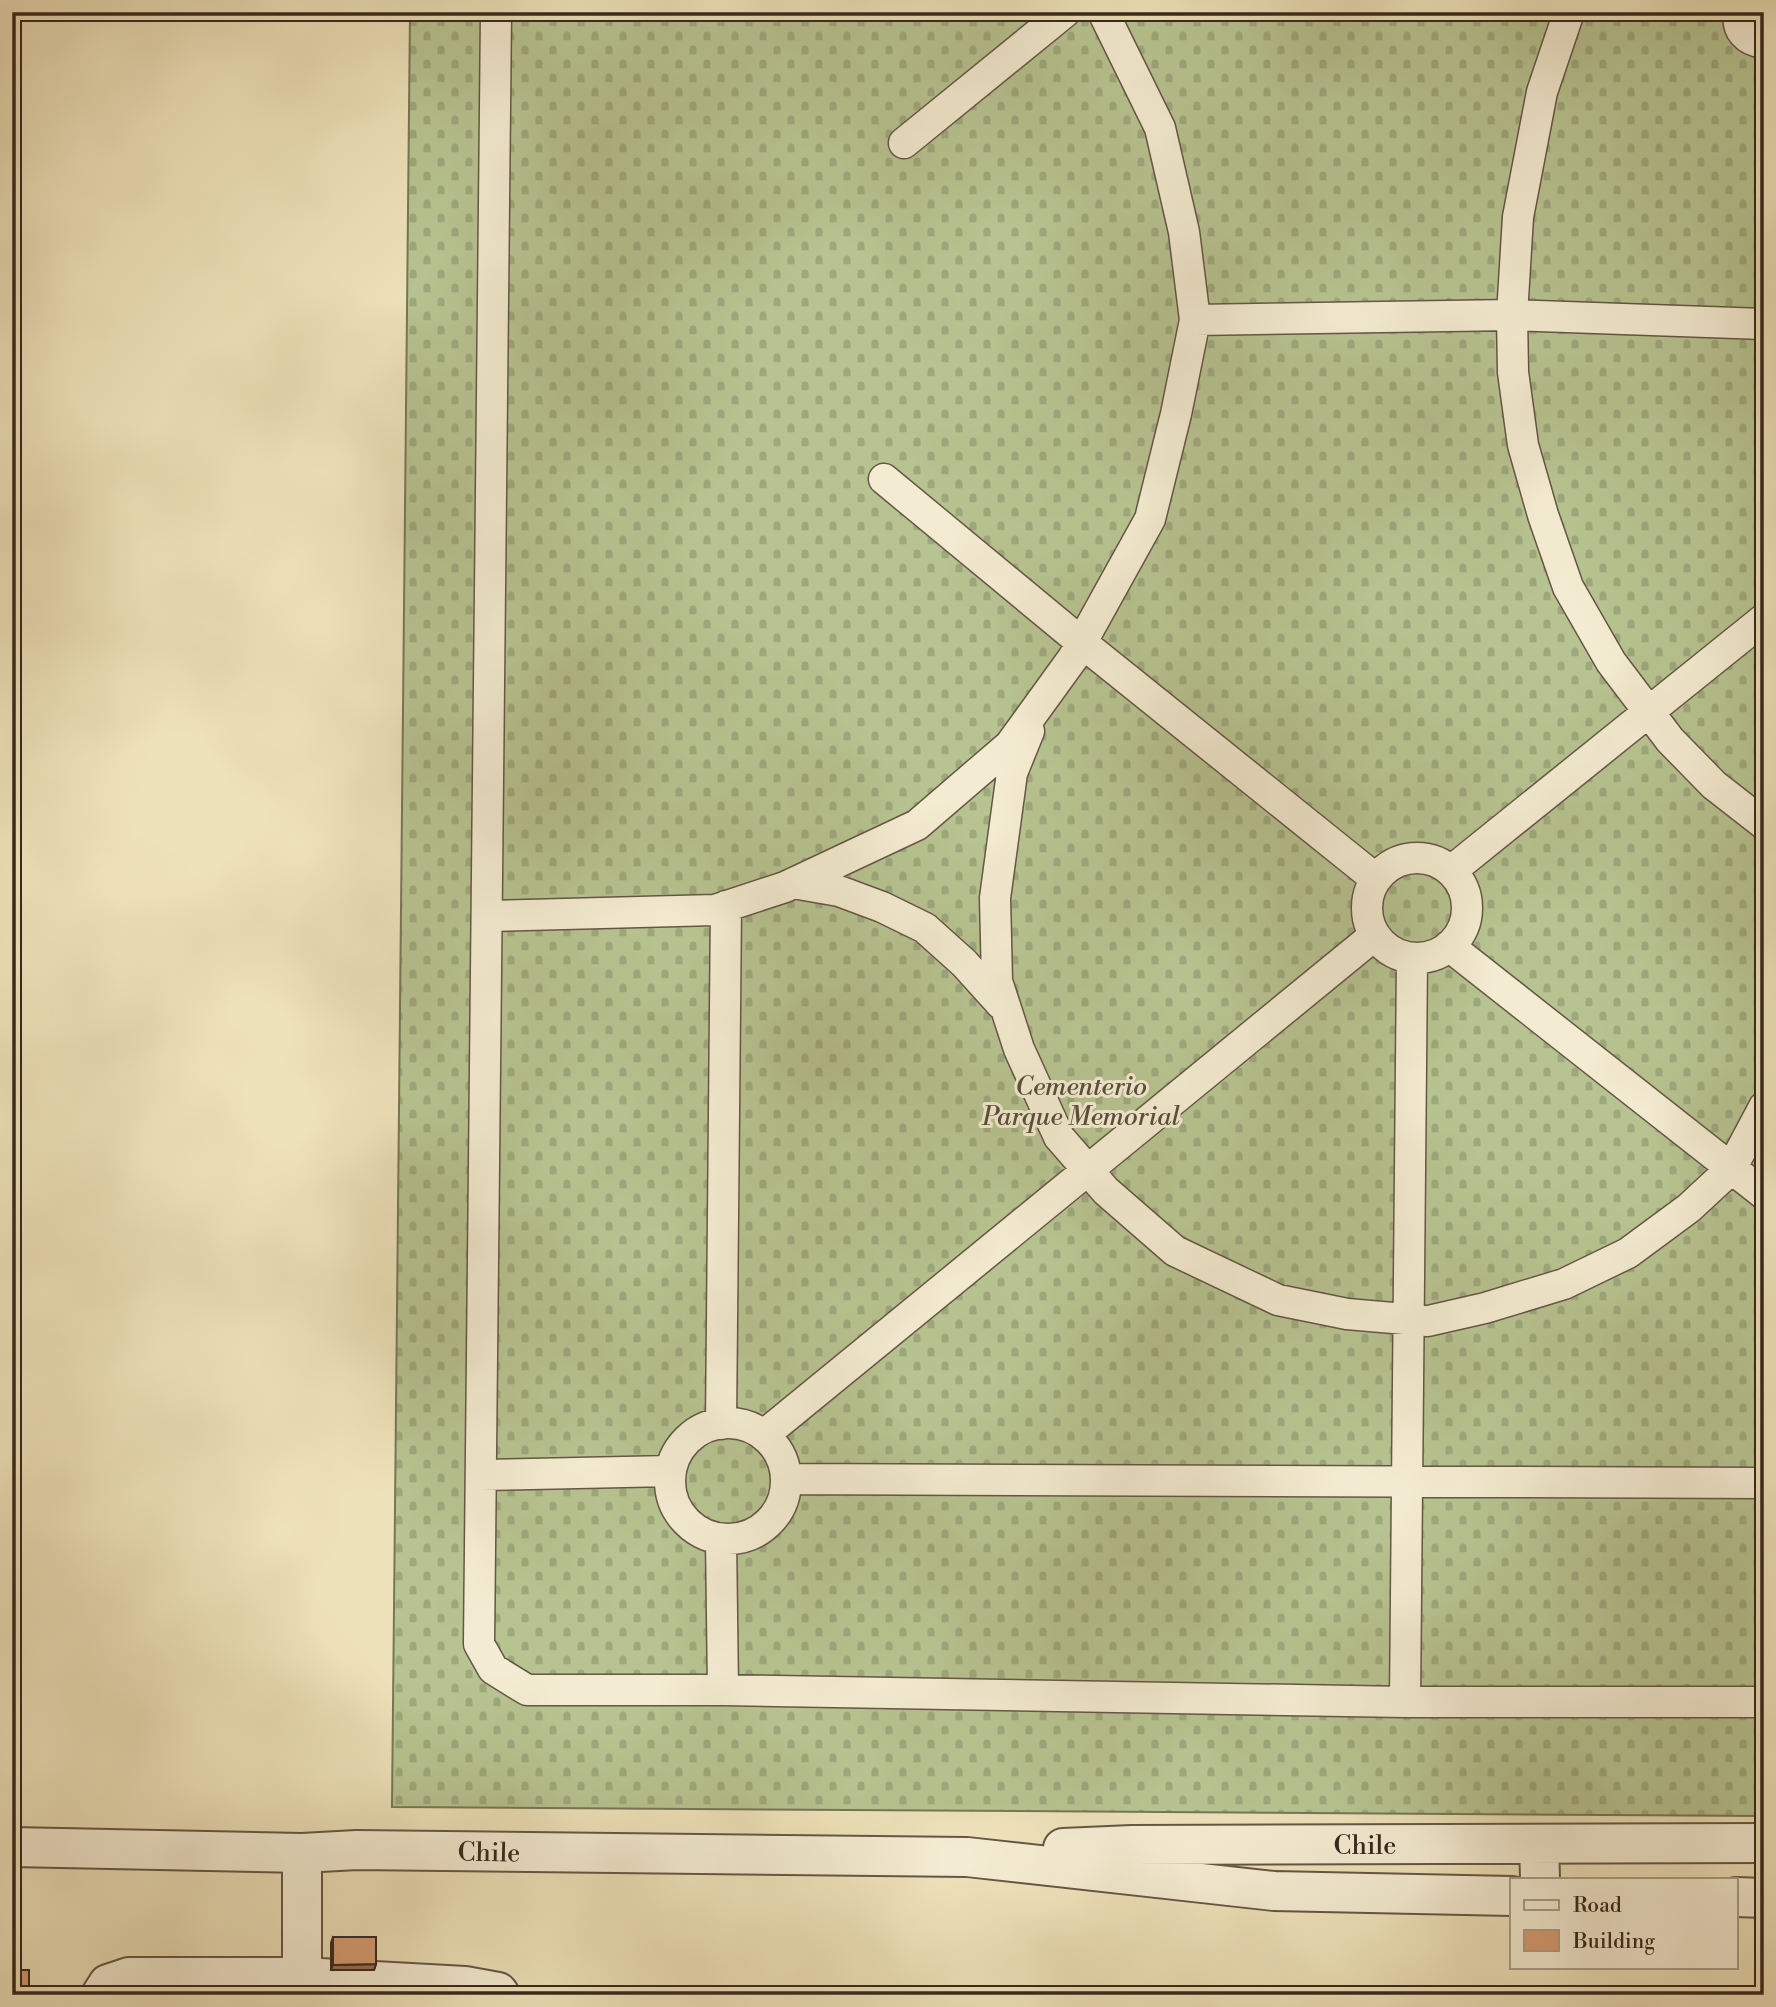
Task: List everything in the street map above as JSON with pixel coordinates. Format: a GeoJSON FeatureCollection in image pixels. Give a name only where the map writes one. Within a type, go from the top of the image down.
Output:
{"type":"FeatureCollection","features":[{"type":"Feature","properties":{"kind":"street"},"geometry":{"type":"LineString","coordinates":[[496,12],[479,1644],[492,1669],[527,1690],[723,1690],[1405,1702],[1764,1702]]}},
{"type":"Feature","properties":{"kind":"street"},"geometry":{"type":"LineString","coordinates":[[904,143],[1065,12]]}},
{"type":"Feature","properties":{"kind":"street"},"geometry":{"type":"LineString","coordinates":[[488,916],[715,910],[793,883],[917,825],[1010,744],[1073,658],[1150,519],[1176,414],[1195,320],[1184,232],[1160,128],[1103,12]]}},
{"type":"Feature","properties":{"kind":"street"},"geometry":{"type":"LineString","coordinates":[[1569,12],[1542,92],[1517,217],[1512,315],[1513,372],[1523,445],[1568,587],[1611,662],[1670,740],[1714,785],[1764,824]]}},
{"type":"Feature","properties":{"kind":"street"},"geometry":{"type":"LineString","coordinates":[[1738,12],[1739,26],[1743,34],[1749,39],[1764,43]]}},
{"type":"Feature","properties":{"kind":"street"},"geometry":{"type":"LineString","coordinates":[[1195,320],[1512,315],[1764,324]]}},
{"type":"Feature","properties":{"kind":"street"},"geometry":{"type":"LineString","coordinates":[[884,479],[1081,642],[1376,879]]}},
{"type":"Feature","properties":{"kind":"street"},"geometry":{"type":"LineString","coordinates":[[1451,871],[1764,618]]}},
{"type":"Feature","properties":{"kind":"street"},"geometry":{"type":"LineString","coordinates":[[1043,699],[1012,773],[995,898],[997,981],[1019,1049],[1059,1137],[1106,1191],[1175,1251],[1278,1300],[1347,1314],[1428,1321],[1485,1308],[1574,1279],[1628,1253],[1689,1208],[1731,1169],[1764,1107]]}},
{"type":"Feature","properties":{"kind":"street"},"geometry":{"type":"LineString","coordinates":[[1736,803],[1764,847]]}},
{"type":"Feature","properties":{"kind":"street"},"geometry":{"type":"LineString","coordinates":[[1421,858],[1437,862],[1451,871],[1461,885],[1466,901],[1466,918],[1461,933],[1438,954],[1426,958],[1401,956],[1390,950],[1375,934],[1369,921],[1367,906],[1376,879],[1388,867],[1404,859],[1421,858]]}},
{"type":"Feature","properties":{"kind":"street"},"geometry":{"type":"LineString","coordinates":[[793,883],[839,891],[882,907],[925,928],[964,962],[1006,1010]]}},
{"type":"Feature","properties":{"kind":"street"},"geometry":{"type":"LineString","coordinates":[[721,1424],[726,906]]}},
{"type":"Feature","properties":{"kind":"street"},"geometry":{"type":"LineString","coordinates":[[764,1435],[1375,934]]}},
{"type":"Feature","properties":{"kind":"street"},"geometry":{"type":"LineString","coordinates":[[1449,946],[1764,1194]]}},
{"type":"Feature","properties":{"kind":"street"},"geometry":{"type":"LineString","coordinates":[[1405,1702],[1412,958]]}},
{"type":"Feature","properties":{"kind":"street"},"geometry":{"type":"LineString","coordinates":[[721,1424],[736,1424],[764,1435],[783,1462],[786,1479],[784,1495],[777,1511],[753,1533],[737,1538],[721,1539],[692,1527],[681,1516],[672,1494],[671,1471],[683,1444],[707,1427],[721,1424]]}},
{"type":"Feature","properties":{"kind":"street"},"geometry":{"type":"LineString","coordinates":[[482,1475],[671,1471]]}},
{"type":"Feature","properties":{"kind":"street"},"geometry":{"type":"LineString","coordinates":[[786,1479],[1764,1483]]}},
{"type":"Feature","properties":{"kind":"street"},"geometry":{"type":"LineString","coordinates":[[721,1539],[723,1690]]}},
{"type":"Feature","properties":{"kind":"street","name":"Chile"},"geometry":{"type":"LineString","coordinates":[[967,1857],[1032,1850],[1132,1845],[1540,1862],[1764,1843]]}},
{"type":"Feature","properties":{"kind":"street","name":"Chile"},"geometry":{"type":"LineString","coordinates":[[12,1847],[302,1853],[370,1850],[967,1857],[1274,1891],[1510,1896]]}},
{"type":"Feature","properties":{"kind":"street"},"geometry":{"type":"LineString","coordinates":[[302,1853],[302,1977]]}},
{"type":"Feature","properties":{"kind":"street"},"geometry":{"type":"LineString","coordinates":[[1738,1897],[1764,1898]]}},
{"type":"Feature","properties":{"kind":"street"},"geometry":{"type":"LineString","coordinates":[[101,1995],[108,1984],[130,1977],[302,1977],[465,1986],[498,1992],[500,1995]]}},
{"type":"Feature","properties":{"kind":"green space","name":"Cementerio Parque Memorial"},"geometry":{"type":"Polygon","coordinates":[[[410,12],[1764,12],[1764,1816],[392,1807],[410,12]]]}},
{"type":"Feature","properties":{"kind":"building"},"geometry":{"type":"Polygon","coordinates":[[[333,1937],[376,1937],[376,1964],[333,1965],[333,1937]]]}},
{"type":"Feature","properties":{"kind":"building"},"geometry":{"type":"Polygon","coordinates":[[[12,1954],[21,1954],[20,1970],[29,1970],[29,1995],[12,1995],[12,1954]]]}}]}
